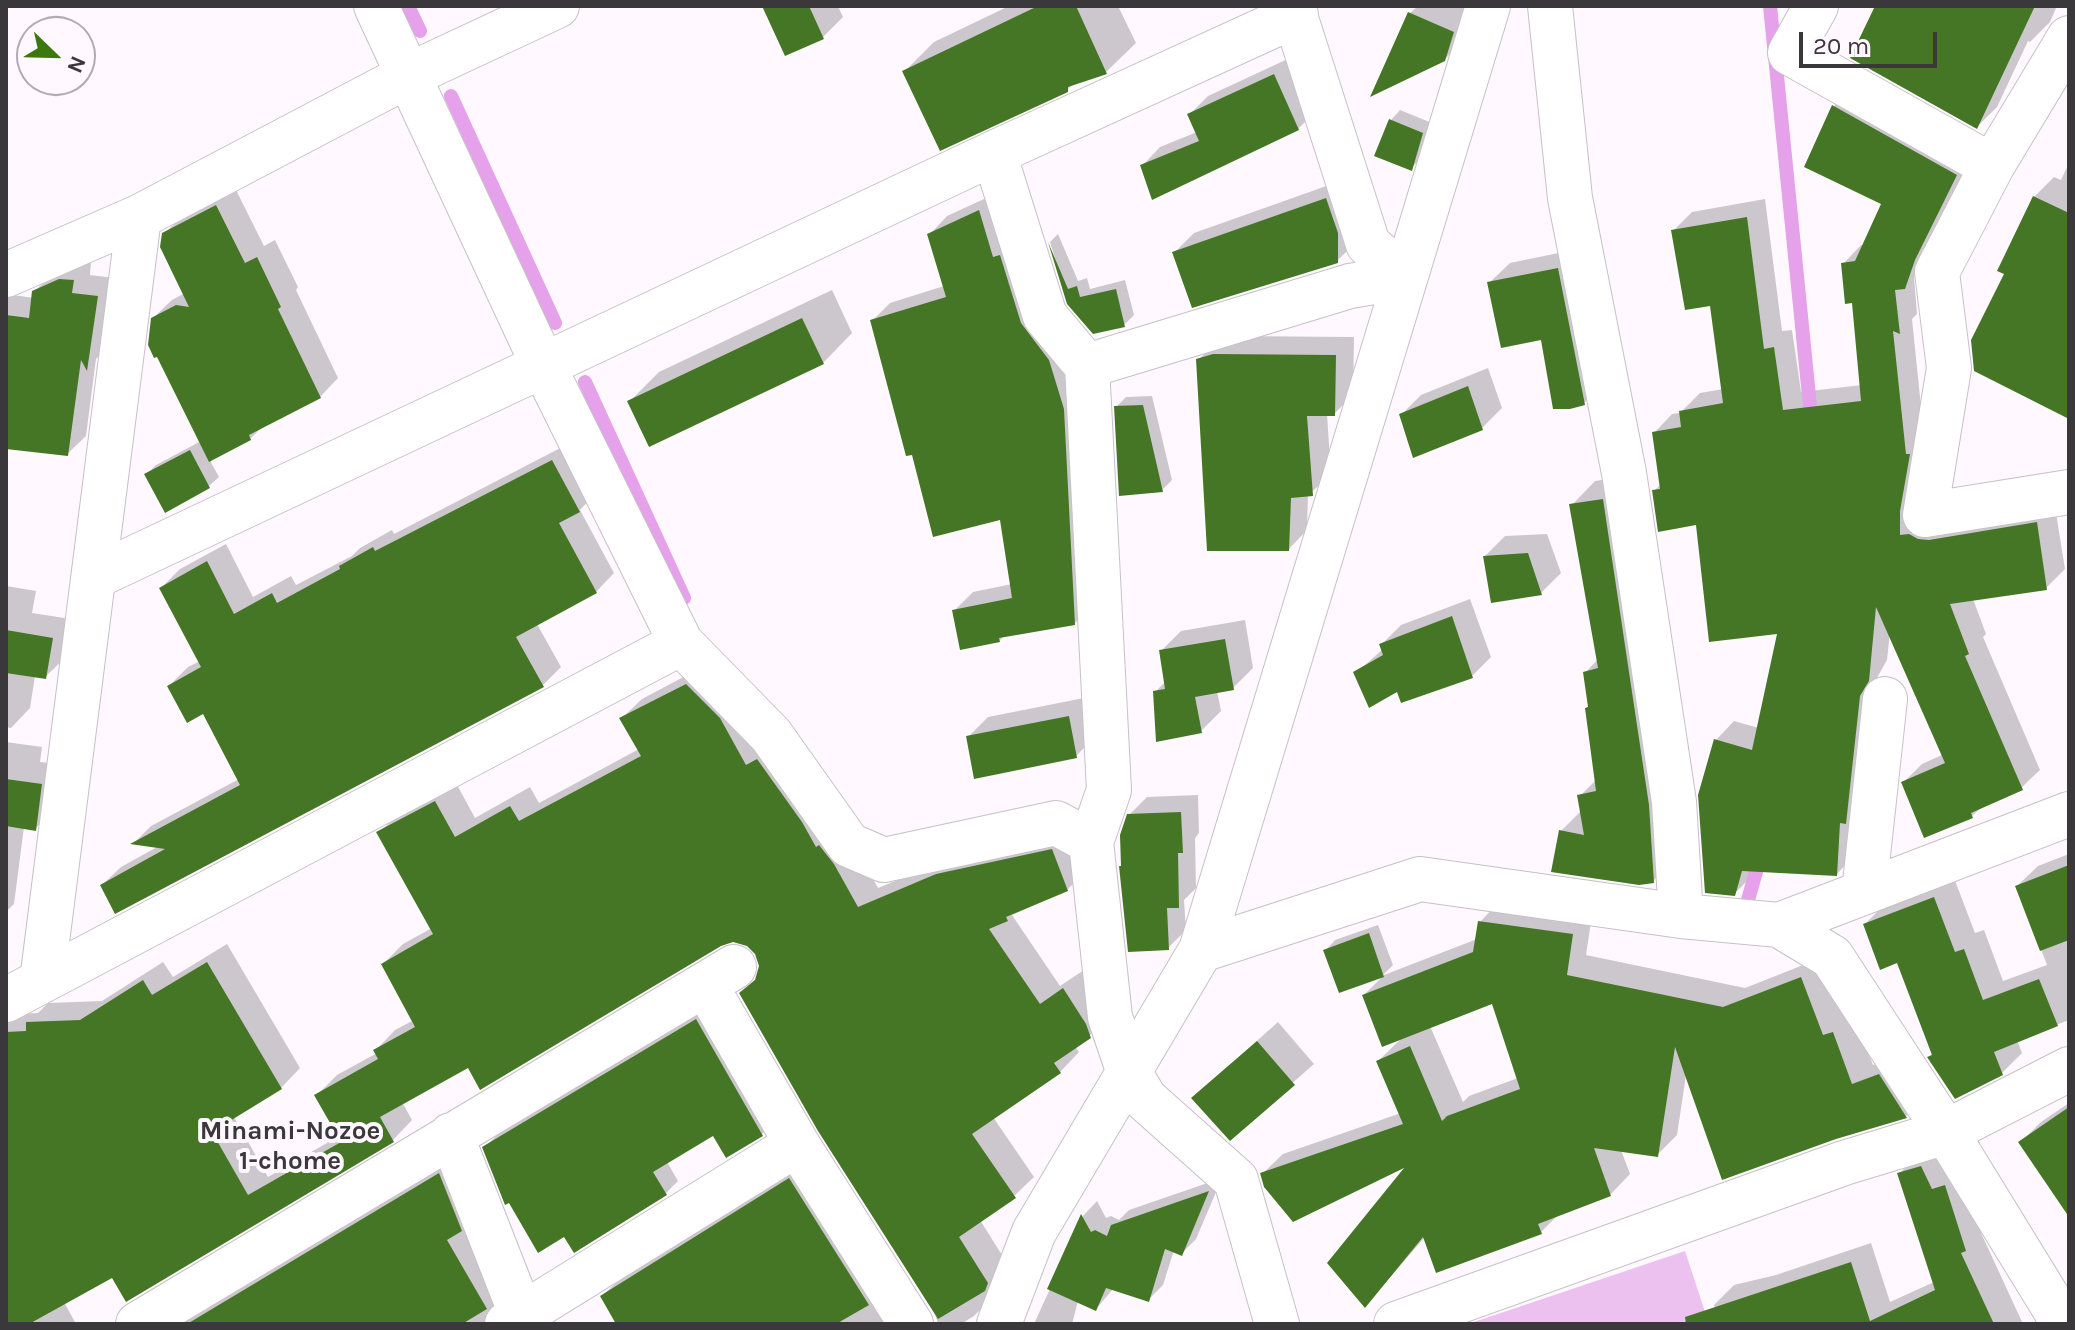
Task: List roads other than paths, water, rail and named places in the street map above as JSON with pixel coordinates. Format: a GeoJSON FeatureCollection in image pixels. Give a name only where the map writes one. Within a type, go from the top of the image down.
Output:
{"type":"FeatureCollection","features":[{"type":"Feature","properties":{"kind":"street"},"geometry":{"type":"LineString","coordinates":[[376,6],[544,367],[681,643],[771,735],[849,845],[884,860],[1056,823],[1091,842]]}},
{"type":"Feature","properties":{"kind":"street"},"geometry":{"type":"LineString","coordinates":[[6,275],[139,217],[407,76],[557,6]]}},
{"type":"Feature","properties":{"kind":"street"},"geometry":{"type":"LineString","coordinates":[[999,1324],[1034,1232],[1201,950],[1488,6]]}},
{"type":"Feature","properties":{"kind":"street"},"geometry":{"type":"LineString","coordinates":[[1550,6],[1570,198],[1624,473],[1674,802],[1681,916]]}},
{"type":"Feature","properties":{"kind":"street"},"geometry":{"type":"LineString","coordinates":[[1816,6],[1790,53],[1992,166]]}},
{"type":"Feature","properties":{"kind":"street"},"geometry":{"type":"LineString","coordinates":[[96,576],[1294,11],[1368,244],[1404,277]]}},
{"type":"Feature","properties":{"kind":"street"},"geometry":{"type":"LineString","coordinates":[[2069,38],[1992,166],[1937,272],[1949,368],[1925,515],[2069,492]]}},
{"type":"Feature","properties":{"kind":"street"},"geometry":{"type":"LineString","coordinates":[[994,153],[1045,316],[1087,366],[1109,790],[1091,842],[1110,1017],[1128,1070],[1145,1099],[1236,1180],[1277,1324]]}},
{"type":"Feature","properties":{"kind":"street"},"geometry":{"type":"LineString","coordinates":[[24,991],[96,576],[139,217]]}},
{"type":"Feature","properties":{"kind":"street"},"geometry":{"type":"LineString","coordinates":[[1087,366],[1350,286],[1404,277]]}},
{"type":"Feature","properties":{"kind":"street"},"geometry":{"type":"LineString","coordinates":[[24,991],[681,643]]}},
{"type":"Feature","properties":{"kind":"street"},"geometry":{"type":"LineString","coordinates":[[1864,892],[1885,699]]}},
{"type":"Feature","properties":{"kind":"street"},"geometry":{"type":"LineString","coordinates":[[1779,925],[2069,814]]}},
{"type":"Feature","properties":{"kind":"street"},"geometry":{"type":"LineString","coordinates":[[1201,950],[1420,879],[1681,916],[1779,925],[1832,957],[1946,1132],[2064,1324]]}},
{"type":"Feature","properties":{"kind":"street"},"geometry":{"type":"LineString","coordinates":[[138,1324],[720,976],[797,1144],[899,1320]]}},
{"type":"Feature","properties":{"kind":"street"},"geometry":{"type":"LineString","coordinates":[[1396,1324],[1829,1168],[1946,1132],[2069,1069]]}},
{"type":"Feature","properties":{"kind":"street"},"geometry":{"type":"LineString","coordinates":[[451,1135],[518,1321],[797,1144]]}},
{"type":"Feature","properties":{"kind":"waterway"},"geometry":{"type":"LineString","coordinates":[[408,6],[420,31]]}},
{"type":"Feature","properties":{"kind":"waterway"},"geometry":{"type":"LineString","coordinates":[[1770,6],[1812,426]]}},
{"type":"Feature","properties":{"kind":"waterway"},"geometry":{"type":"LineString","coordinates":[[451,96],[555,323]]}},
{"type":"Feature","properties":{"kind":"waterway"},"geometry":{"type":"LineString","coordinates":[[585,382],[684,598]]}},
{"type":"Feature","properties":{"kind":"waterway"},"geometry":{"type":"LineString","coordinates":[[1748,900],[1761,854]]}},
{"type":"Feature","properties":{"kind":"district","name":"Minami-Nozoe 1-chome"},"geometry":{"type":"Point","coordinates":[290,1147]}}]}
